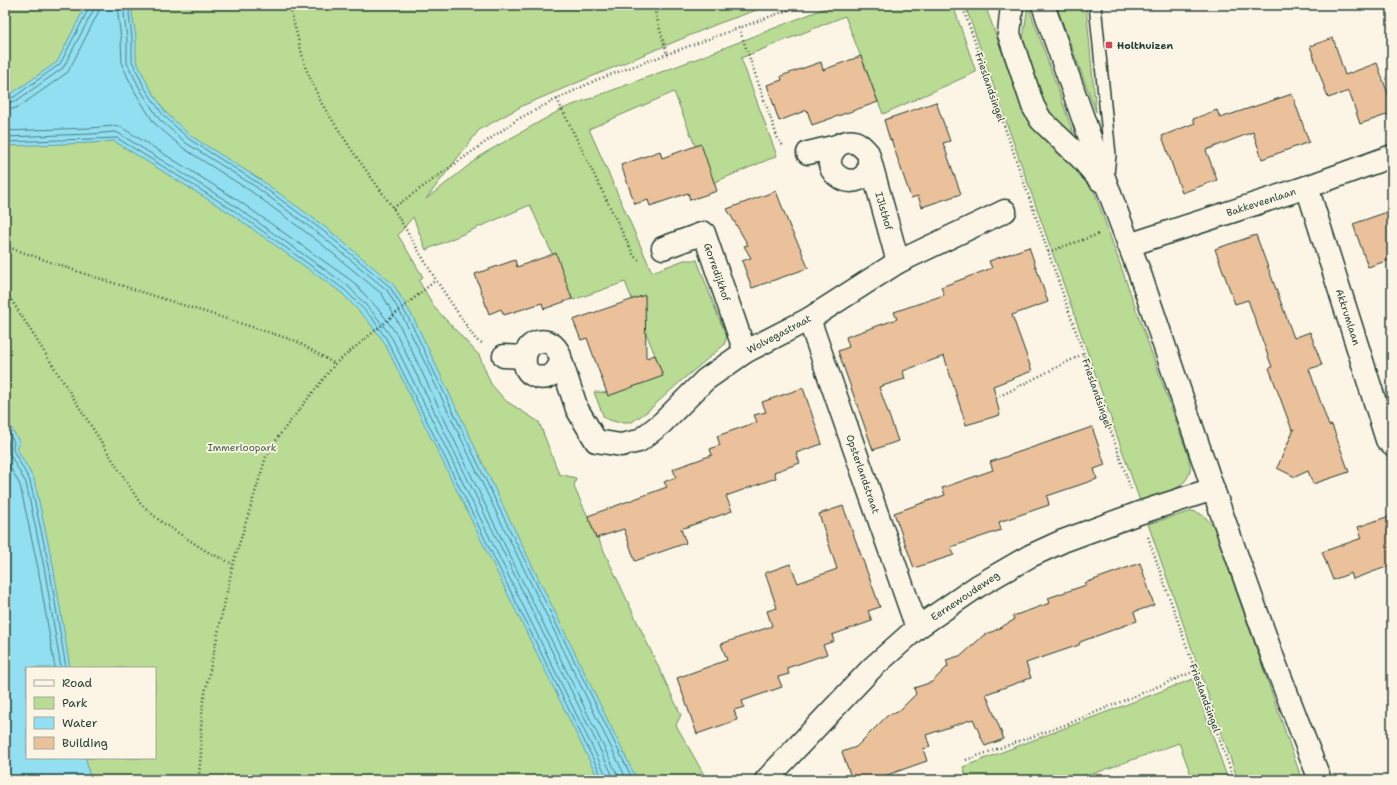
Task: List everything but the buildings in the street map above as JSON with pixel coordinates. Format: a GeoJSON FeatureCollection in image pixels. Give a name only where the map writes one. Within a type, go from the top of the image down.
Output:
{"type":"FeatureCollection","features":[{"type":"Feature","properties":{"kind":"street"},"geometry":{"type":"LineString","coordinates":[[1012,5],[1008,34],[1033,106],[1041,120],[1082,159],[1107,186]]}},
{"type":"Feature","properties":{"kind":"street"},"geometry":{"type":"LineString","coordinates":[[1043,5],[1126,236],[1273,658],[1320,780]]}},
{"type":"Feature","properties":{"kind":"street","name":"IJlsthof"},"geometry":{"type":"LineString","coordinates":[[808,153],[850,142],[857,143],[868,153],[898,262]]}},
{"type":"Feature","properties":{"kind":"street"},"geometry":{"type":"LineString","coordinates":[[837,146],[831,154],[830,164],[834,173],[842,179],[852,181],[861,177],[867,170],[869,160]]}},
{"type":"Feature","properties":{"kind":"street","name":"Bakkeveenlaan"},"geometry":{"type":"LineString","coordinates":[[1126,236],[1307,187],[1392,156]]}},
{"type":"Feature","properties":{"kind":"street","name":"Akkrumlaan"},"geometry":{"type":"LineString","coordinates":[[1307,187],[1387,440],[1392,445]]}},
{"type":"Feature","properties":{"kind":"street","name":"Wolvegastraat"},"geometry":{"type":"LineString","coordinates":[[514,356],[533,344],[541,341],[548,342],[556,347],[560,353],[561,361],[577,409],[596,441],[621,445],[639,441],[662,423],[705,380],[745,352],[809,319],[898,262],[1005,211]]}},
{"type":"Feature","properties":{"kind":"street","name":"Gorredijkhof"},"geometry":{"type":"LineString","coordinates":[[663,248],[704,233],[745,352]]}},
{"type":"Feature","properties":{"kind":"street","name":"Opsterlandstraat"},"geometry":{"type":"LineString","coordinates":[[809,319],[918,628]]}},
{"type":"Feature","properties":{"kind":"street","name":"Eernewoudeweg"},"geometry":{"type":"LineString","coordinates":[[766,780],[857,684],[918,628],[978,586],[1030,556],[1063,542],[1139,513],[1213,489]]}},
{"type":"Feature","properties":{"kind":"lane"},"geometry":{"type":"LineString","coordinates":[[1095,5],[1110,155],[1107,186]]}},
{"type":"Feature","properties":{"kind":"path"},"geometry":{"type":"LineString","coordinates":[[289,5],[306,69],[322,104],[353,152],[393,208],[436,280],[476,340],[514,356]]}},
{"type":"Feature","properties":{"kind":"path"},"geometry":{"type":"LineString","coordinates":[[654,5],[667,54]]}},
{"type":"Feature","properties":{"kind":"path"},"geometry":{"type":"LineString","coordinates":[[393,208],[518,119],[557,99],[596,80],[802,5]]}},
{"type":"Feature","properties":{"kind":"path","name":"Frieslandsingel"},"geometry":{"type":"LineString","coordinates":[[962,5],[1083,354],[1234,780]]}},
{"type":"Feature","properties":{"kind":"path"},"geometry":{"type":"LineString","coordinates":[[739,28],[778,139],[782,146],[795,154],[808,153]]}},
{"type":"Feature","properties":{"kind":"path"},"geometry":{"type":"LineString","coordinates":[[557,99],[634,256],[643,264],[659,263],[663,248]]}},
{"type":"Feature","properties":{"kind":"path"},"geometry":{"type":"LineString","coordinates":[[1048,252],[1126,236]]}},
{"type":"Feature","properties":{"kind":"path"},"geometry":{"type":"LineString","coordinates":[[5,246],[79,272],[296,341],[335,364]]}},
{"type":"Feature","properties":{"kind":"path"},"geometry":{"type":"LineString","coordinates":[[195,780],[199,775],[203,702],[233,564],[266,457],[278,437],[335,364],[414,300],[436,280]]}},
{"type":"Feature","properties":{"kind":"path"},"geometry":{"type":"LineString","coordinates":[[5,290],[140,503],[160,521],[206,551],[233,564]]}},
{"type":"Feature","properties":{"kind":"path"},"geometry":{"type":"LineString","coordinates":[[996,398],[1083,354]]}},
{"type":"Feature","properties":{"kind":"path"},"geometry":{"type":"LineString","coordinates":[[966,760],[1065,725],[1195,671]]}},
{"type":"Feature","properties":{"kind":"green space","name":"Immerloopark"},"geometry":{"type":"Polygon","coordinates":[[[5,5],[771,5],[717,24],[524,105],[479,130],[426,199],[483,154],[562,109],[696,59],[833,5],[953,5],[976,72],[883,114],[845,16],[741,58],[777,156],[710,184],[674,92],[589,129],[652,272],[684,260],[697,260],[727,336],[724,345],[648,411],[632,422],[616,422],[604,418],[594,392],[615,393],[657,360],[625,282],[573,300],[530,205],[426,250],[413,217],[398,235],[423,277],[419,281],[435,308],[479,355],[491,384],[506,401],[539,422],[559,474],[576,478],[574,487],[681,715],[676,725],[707,780],[5,780],[5,5]]]}},
{"type":"Feature","properties":{"kind":"green space"},"geometry":{"type":"Polygon","coordinates":[[[965,5],[985,5],[1025,115],[1039,135],[1093,188],[1188,455],[1190,471],[1187,478],[1182,484],[1170,492],[1140,501],[965,5]]]}},
{"type":"Feature","properties":{"kind":"green space"},"geometry":{"type":"Polygon","coordinates":[[[1028,5],[1074,135],[1047,112],[1022,45],[1028,5]]]}},
{"type":"Feature","properties":{"kind":"green space"},"geometry":{"type":"Polygon","coordinates":[[[1056,5],[1086,5],[1096,112],[1056,5]]]}},
{"type":"Feature","properties":{"kind":"green space"},"geometry":{"type":"Polygon","coordinates":[[[1192,511],[1199,513],[1214,527],[1302,780],[1238,780],[1148,524],[1192,511]]]}},
{"type":"Feature","properties":{"kind":"green space"},"geometry":{"type":"Polygon","coordinates":[[[1193,679],[1228,780],[1193,780],[1179,743],[1076,780],[965,780],[967,779],[963,767],[1193,679]]]}},
{"type":"Feature","properties":{"kind":"green space"},"geometry":{"type":"Polygon","coordinates":[[[830,772],[838,780],[821,780],[830,772]]]}},
{"type":"Feature","properties":{"kind":"water"},"geometry":{"type":"Polygon","coordinates":[[[86,5],[134,5],[132,13],[136,38],[136,60],[148,85],[166,113],[191,136],[261,180],[329,230],[393,284],[413,317],[505,510],[637,780],[599,780],[384,342],[369,322],[342,293],[230,213],[114,141],[5,146],[5,95],[11,94],[57,62],[86,5]]]}},
{"type":"Feature","properties":{"kind":"water"},"geometry":{"type":"Polygon","coordinates":[[[5,418],[20,443],[16,447],[34,479],[53,565],[70,667],[26,667],[26,759],[86,759],[90,780],[5,780],[5,418]]]}},
{"type":"Feature","properties":{"kind":"place","name":"Holthuizen"},"geometry":{"type":"Point","coordinates":[1109,45]}}]}
